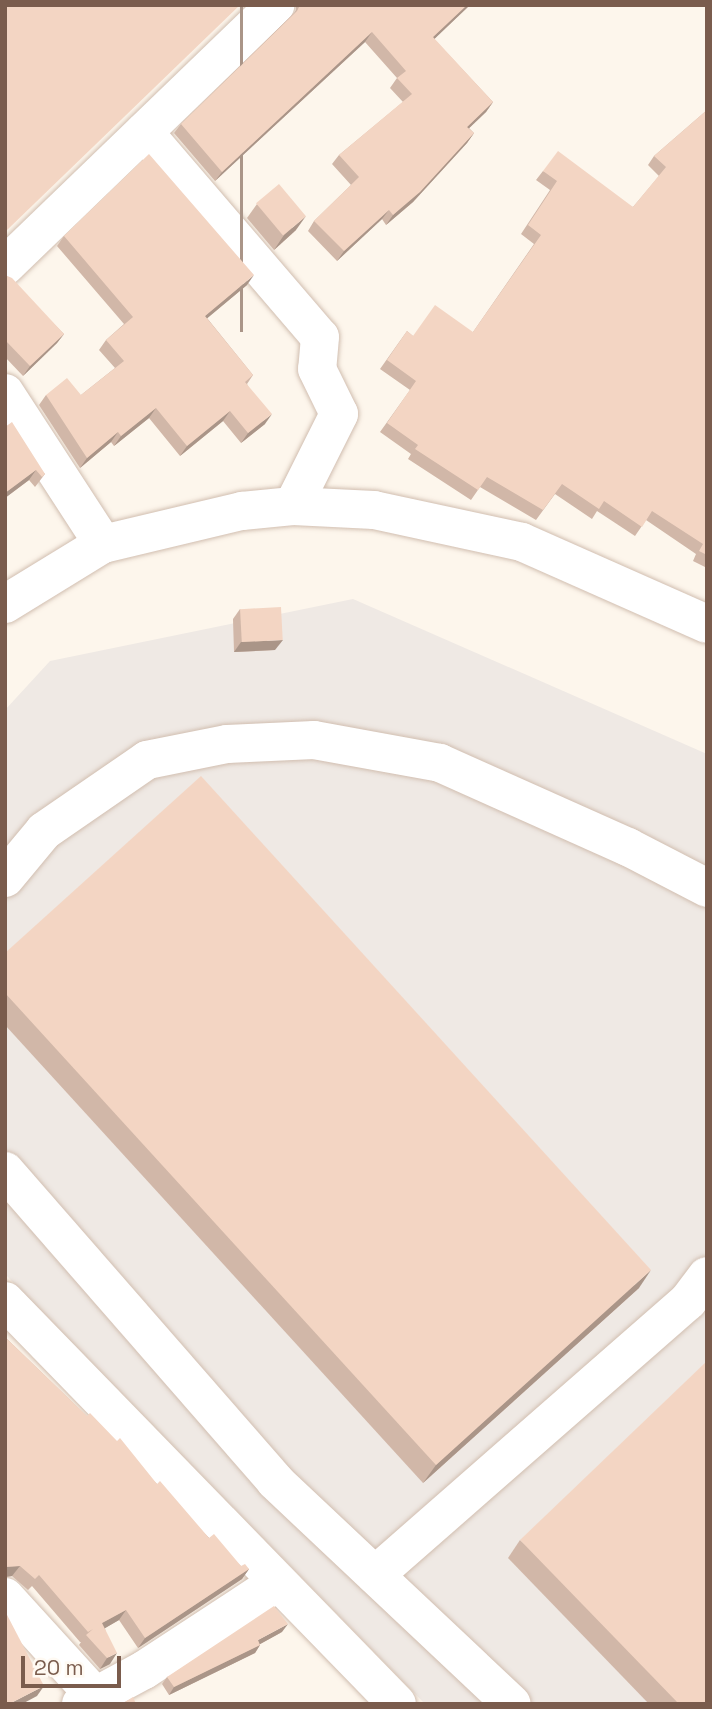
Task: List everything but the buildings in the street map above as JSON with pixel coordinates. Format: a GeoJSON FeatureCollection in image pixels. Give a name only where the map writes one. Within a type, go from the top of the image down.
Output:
{"type":"FeatureCollection","features":[{"type":"Feature","properties":{"kind":"street"},"geometry":{"type":"LineString","coordinates":[[5,266],[275,5]]}},
{"type":"Feature","properties":{"kind":"street"},"geometry":{"type":"LineString","coordinates":[[144,132],[320,337],[317,369],[339,414],[293,506]]}},
{"type":"Feature","properties":{"kind":"street"},"geometry":{"type":"LineString","coordinates":[[5,393],[103,544]]}},
{"type":"Feature","properties":{"kind":"street"},"geometry":{"type":"LineString","coordinates":[[5,604],[103,544],[242,511],[293,506],[374,510],[522,542],[707,624]]}},
{"type":"Feature","properties":{"kind":"street"},"geometry":{"type":"LineString","coordinates":[[5,878],[44,831],[147,760],[227,744],[314,740],[440,763],[628,846],[707,888]]}},
{"type":"Feature","properties":{"kind":"street"},"geometry":{"type":"LineString","coordinates":[[5,1171],[275,1480],[512,1704]]}},
{"type":"Feature","properties":{"kind":"street"},"geometry":{"type":"LineString","coordinates":[[375,1575],[688,1301],[707,1276]]}},
{"type":"Feature","properties":{"kind":"street"},"geometry":{"type":"LineString","coordinates":[[5,1301],[397,1704]]}},
{"type":"Feature","properties":{"kind":"street"},"geometry":{"type":"LineString","coordinates":[[5,1597],[88,1700],[144,1670],[278,1583]]}},
{"type":"Feature","properties":{"kind":"shaded area"},"geometry":{"type":"Polygon","coordinates":[[[353,599],[707,754],[707,1704],[425,1704],[5,1274],[5,710],[50,661],[353,599]]]}}]}
